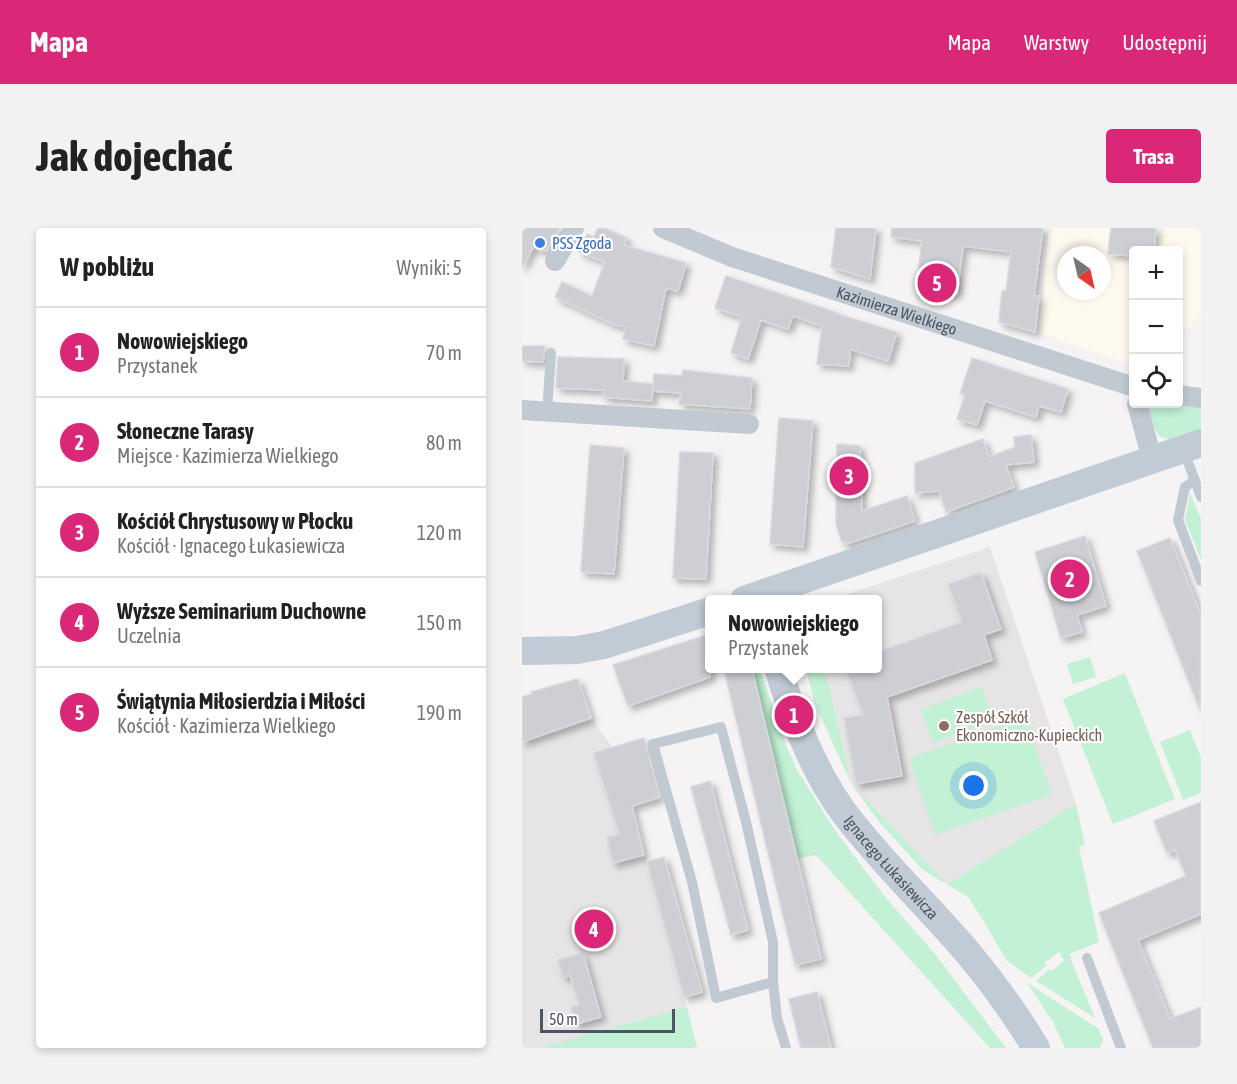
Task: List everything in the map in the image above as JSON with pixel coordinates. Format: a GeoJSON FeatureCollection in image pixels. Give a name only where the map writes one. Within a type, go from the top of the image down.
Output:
{"type":"FeatureCollection","features":[{"type":"Feature","properties":{"kind":"street"},"geometry":{"type":"LineString","coordinates":[[555,261],[574,228]]}},
{"type":"Feature","properties":{"kind":"street","name":"Kazimierza Wielkiego"},"geometry":{"type":"LineString","coordinates":[[663,228],[732,257],[1129,387]]}},
{"type":"Feature","properties":{"kind":"street"},"geometry":{"type":"LineString","coordinates":[[1183,396],[1201,399]]}},
{"type":"Feature","properties":{"kind":"street"},"geometry":{"type":"LineString","coordinates":[[1138,408],[1152,459]]}},
{"type":"Feature","properties":{"kind":"street"},"geometry":{"type":"LineString","coordinates":[[522,410],[749,424]]}},
{"type":"Feature","properties":{"kind":"street"},"geometry":{"type":"LineString","coordinates":[[760,595],[1192,446]]}},
{"type":"Feature","properties":{"kind":"street"},"geometry":{"type":"LineString","coordinates":[[522,651],[578,650],[604,645],[705,613]]}},
{"type":"Feature","properties":{"kind":"street","name":"Ignacego Łukasiewicza"},"geometry":{"type":"LineString","coordinates":[[780,673],[812,758],[844,812],[870,845],[970,955],[1009,1005],[1036,1048]]}},
{"type":"Feature","properties":{"kind":"lane"},"geometry":{"type":"LineString","coordinates":[[547,413],[551,353]]}},
{"type":"Feature","properties":{"kind":"lane"},"geometry":{"type":"LineString","coordinates":[[1192,446],[1195,480],[1201,497]]}},
{"type":"Feature","properties":{"kind":"lane"},"geometry":{"type":"LineString","coordinates":[[1195,480],[1185,487],[1178,520],[1201,581]]}},
{"type":"Feature","properties":{"kind":"lane"},"geometry":{"type":"LineString","coordinates":[[773,982],[716,998],[692,882],[653,744],[721,727],[746,822],[773,942],[773,982],[777,1018],[786,1048]]}},
{"type":"Feature","properties":{"kind":"lane"},"geometry":{"type":"LineString","coordinates":[[1088,958],[1121,1048]]}},
{"type":"Feature","properties":{"kind":"shaded area"},"geometry":{"type":"Polygon","coordinates":[[[1049,228],[1201,228],[1201,317],[1183,331],[1183,246],[1129,246],[1129,364],[1039,333],[1049,228]]]}},
{"type":"Feature","properties":{"kind":"shaded area","name":"Zespół Szkół Ekonomiczno-Kupieckich"},"geometry":{"type":"Polygon","coordinates":[[[990,547],[1076,804],[947,884],[851,783],[826,673],[882,673],[882,595],[844,595],[990,547]]]}},
{"type":"Feature","properties":{"kind":"shaded area"},"geometry":{"type":"Polygon","coordinates":[[[578,679],[591,718],[613,748],[633,809],[697,1048],[522,1048],[522,697],[531,692],[578,679]]]}},
{"type":"Feature","properties":{"kind":"green space"},"geometry":{"type":"Polygon","coordinates":[[[1201,406],[1201,431],[1169,439],[1158,434],[1147,408],[1201,406]]]}},
{"type":"Feature","properties":{"kind":"green space"},"geometry":{"type":"Polygon","coordinates":[[[1190,493],[1201,519],[1201,559],[1185,520],[1190,493]]]}},
{"type":"Feature","properties":{"kind":"green space"},"geometry":{"type":"Polygon","coordinates":[[[1090,657],[1096,677],[1073,684],[1067,664],[1090,657]]]}},
{"type":"Feature","properties":{"kind":"green space"},"geometry":{"type":"Polygon","coordinates":[[[753,673],[761,673],[785,743],[797,770],[836,832],[886,898],[935,954],[1006,1048],[990,1048],[816,855],[797,859],[753,673]]]}},
{"type":"Feature","properties":{"kind":"green space"},"geometry":{"type":"Polygon","coordinates":[[[807,673],[826,673],[851,783],[815,704],[807,673]]]}},
{"type":"Feature","properties":{"kind":"green space"},"geometry":{"type":"Polygon","coordinates":[[[1125,673],[1175,799],[1113,824],[1063,699],[1125,673]]]}},
{"type":"Feature","properties":{"kind":"green space"},"geometry":{"type":"Polygon","coordinates":[[[982,687],[994,720],[933,743],[921,709],[982,687]]]}},
{"type":"Feature","properties":{"kind":"green space"},"geometry":{"type":"Polygon","coordinates":[[[1025,718],[1052,795],[935,835],[909,758],[1025,718]]]}},
{"type":"Feature","properties":{"kind":"green space"},"geometry":{"type":"Polygon","coordinates":[[[1190,730],[1201,757],[1201,793],[1183,800],[1160,742],[1190,730]]]}},
{"type":"Feature","properties":{"kind":"green space"},"geometry":{"type":"Polygon","coordinates":[[[851,783],[947,884],[1076,804],[1085,845],[1079,847],[1099,942],[1070,954],[1095,1018],[1036,981],[1064,960],[1059,952],[1044,963],[1047,965],[1031,978],[1007,961],[968,897],[923,870],[880,823],[851,783]]]}},
{"type":"Feature","properties":{"kind":"green space"},"geometry":{"type":"Polygon","coordinates":[[[1027,983],[1098,1028],[1103,1039],[1100,1048],[1065,1048],[1053,1022],[1027,983]]]}},
{"type":"Feature","properties":{"kind":"green space"},"geometry":{"type":"Polygon","coordinates":[[[687,1007],[697,1048],[539,1048],[687,1007]]]}},
{"type":"Feature","properties":{"kind":"building","name":"PSS Zgoda"},"geometry":{"type":"Polygon","coordinates":[[[522,228],[560,228],[547,251],[534,246],[522,268],[522,228]]]}},
{"type":"Feature","properties":{"kind":"building"},"geometry":{"type":"Polygon","coordinates":[[[598,228],[627,238],[624,245],[686,263],[678,291],[666,288],[654,346],[623,339],[626,327],[613,324],[555,297],[562,282],[592,296],[605,262],[579,252],[587,234],[594,237],[598,228]]]}},
{"type":"Feature","properties":{"kind":"building"},"geometry":{"type":"Polygon","coordinates":[[[836,228],[876,228],[870,279],[831,267],[836,228]]]}},
{"type":"Feature","properties":{"kind":"building"},"geometry":{"type":"Polygon","coordinates":[[[892,228],[1043,228],[1034,296],[1039,296],[1035,332],[999,322],[1002,291],[1006,291],[1011,252],[963,246],[957,294],[916,291],[922,241],[891,237],[892,228]]]}},
{"type":"Feature","properties":{"kind":"building"},"geometry":{"type":"Polygon","coordinates":[[[1111,228],[1156,228],[1154,246],[1129,246],[1129,256],[1111,254],[1111,246],[1109,246],[1111,228]]]}},
{"type":"Feature","properties":{"kind":"building"},"geometry":{"type":"Polygon","coordinates":[[[726,276],[897,332],[888,361],[850,349],[849,366],[817,364],[822,326],[793,316],[788,329],[761,320],[748,359],[731,353],[742,317],[715,308],[726,276]]]}},
{"type":"Feature","properties":{"kind":"building"},"geometry":{"type":"Polygon","coordinates":[[[522,346],[545,346],[543,362],[522,361],[522,346]]]}},
{"type":"Feature","properties":{"kind":"building"},"geometry":{"type":"Polygon","coordinates":[[[558,357],[624,359],[623,381],[653,384],[652,401],[603,397],[604,390],[556,388],[558,357]]]}},
{"type":"Feature","properties":{"kind":"building"},"geometry":{"type":"Polygon","coordinates":[[[972,358],[1068,389],[1061,412],[1039,406],[1036,417],[985,401],[977,425],[957,419],[965,395],[960,394],[972,358]]]}},
{"type":"Feature","properties":{"kind":"building"},"geometry":{"type":"Polygon","coordinates":[[[683,370],[752,378],[750,409],[679,404],[681,393],[653,391],[654,374],[682,376],[683,370]]]}},
{"type":"Feature","properties":{"kind":"building"},"geometry":{"type":"Polygon","coordinates":[[[779,418],[813,421],[803,547],[770,544],[779,418]]]}},
{"type":"Feature","properties":{"kind":"building"},"geometry":{"type":"Polygon","coordinates":[[[1031,435],[1034,462],[1006,465],[1014,487],[946,512],[939,491],[915,493],[915,463],[983,439],[989,457],[1015,447],[1014,437],[1031,435]]]}},
{"type":"Feature","properties":{"kind":"building"},"geometry":{"type":"Polygon","coordinates":[[[837,444],[860,446],[862,511],[907,496],[915,521],[846,544],[845,541],[842,542],[836,524],[837,444]]]}},
{"type":"Feature","properties":{"kind":"building"},"geometry":{"type":"Polygon","coordinates":[[[590,445],[624,448],[614,574],[581,572],[590,445]]]}},
{"type":"Feature","properties":{"kind":"building"},"geometry":{"type":"Polygon","coordinates":[[[680,452],[713,453],[706,579],[673,578],[680,452]]]}},
{"type":"Feature","properties":{"kind":"building"},"geometry":{"type":"Polygon","coordinates":[[[1085,536],[1106,606],[1077,615],[1082,632],[1061,638],[1035,552],[1085,536]]]}},
{"type":"Feature","properties":{"kind":"building"},"geometry":{"type":"Polygon","coordinates":[[[1170,538],[1201,615],[1200,710],[1137,551],[1170,538]]]}},
{"type":"Feature","properties":{"kind":"building"},"geometry":{"type":"Polygon","coordinates":[[[981,573],[1001,629],[984,635],[992,660],[887,697],[902,776],[856,784],[844,718],[863,715],[847,673],[882,673],[882,651],[962,622],[948,584],[981,573]]]}},
{"type":"Feature","properties":{"kind":"building"},"geometry":{"type":"Polygon","coordinates":[[[705,636],[705,673],[710,673],[710,677],[628,706],[613,665],[705,636]]]}},
{"type":"Feature","properties":{"kind":"building"},"geometry":{"type":"Polygon","coordinates":[[[725,673],[753,673],[821,959],[795,965],[725,673]]]}},
{"type":"Feature","properties":{"kind":"building"},"geometry":{"type":"Polygon","coordinates":[[[578,679],[591,718],[522,742],[522,697],[532,694],[531,692],[578,679]]]}},
{"type":"Feature","properties":{"kind":"building"},"geometry":{"type":"Polygon","coordinates":[[[644,738],[660,797],[632,806],[644,855],[613,863],[607,837],[619,834],[594,753],[644,738]]]}},
{"type":"Feature","properties":{"kind":"building"},"geometry":{"type":"Polygon","coordinates":[[[710,781],[748,930],[731,935],[691,787],[710,781]]]}},
{"type":"Feature","properties":{"kind":"building"},"geometry":{"type":"Polygon","coordinates":[[[1201,802],[1201,914],[1138,940],[1170,1019],[1201,1007],[1201,1048],[1153,1048],[1099,913],[1186,876],[1175,850],[1167,853],[1154,821],[1201,802]]]}},
{"type":"Feature","properties":{"kind":"building"},"geometry":{"type":"Polygon","coordinates":[[[664,857],[702,992],[684,997],[647,862],[664,857]]]}},
{"type":"Feature","properties":{"kind":"building"},"geometry":{"type":"Polygon","coordinates":[[[583,953],[601,1017],[576,1024],[571,1007],[579,1005],[570,975],[563,978],[558,960],[583,953]]]}},
{"type":"Feature","properties":{"kind":"building"},"geometry":{"type":"Polygon","coordinates":[[[817,992],[831,1048],[801,1048],[789,999],[817,992]]]}},
{"type":"Feature","properties":{"kind":"place","name":"PSS Zgoda"},"geometry":{"type":"Point","coordinates":[540,243]}},
{"type":"Feature","properties":{"kind":"place","name":"Świątynia Miłosierdzia i Miłości"},"geometry":{"type":"Point","coordinates":[937,283]}},
{"type":"Feature","properties":{"kind":"place","name":"Kościół Chrystusowy w Płocku"},"geometry":{"type":"Point","coordinates":[849,476]}},
{"type":"Feature","properties":{"kind":"place","name":"Słoneczne Tarasy"},"geometry":{"type":"Point","coordinates":[1070,579]}},
{"type":"Feature","properties":{"kind":"place","name":"Nowowiejskiego"},"geometry":{"type":"Point","coordinates":[794,715]}},
{"type":"Feature","properties":{"kind":"place","name":"Zespół Szkół Ekonomiczno-Kupieckich"},"geometry":{"type":"Point","coordinates":[944,726]}},
{"type":"Feature","properties":{"kind":"place","name":"Wyższe Seminarium Duchowne"},"geometry":{"type":"Point","coordinates":[594,929]}}]}
